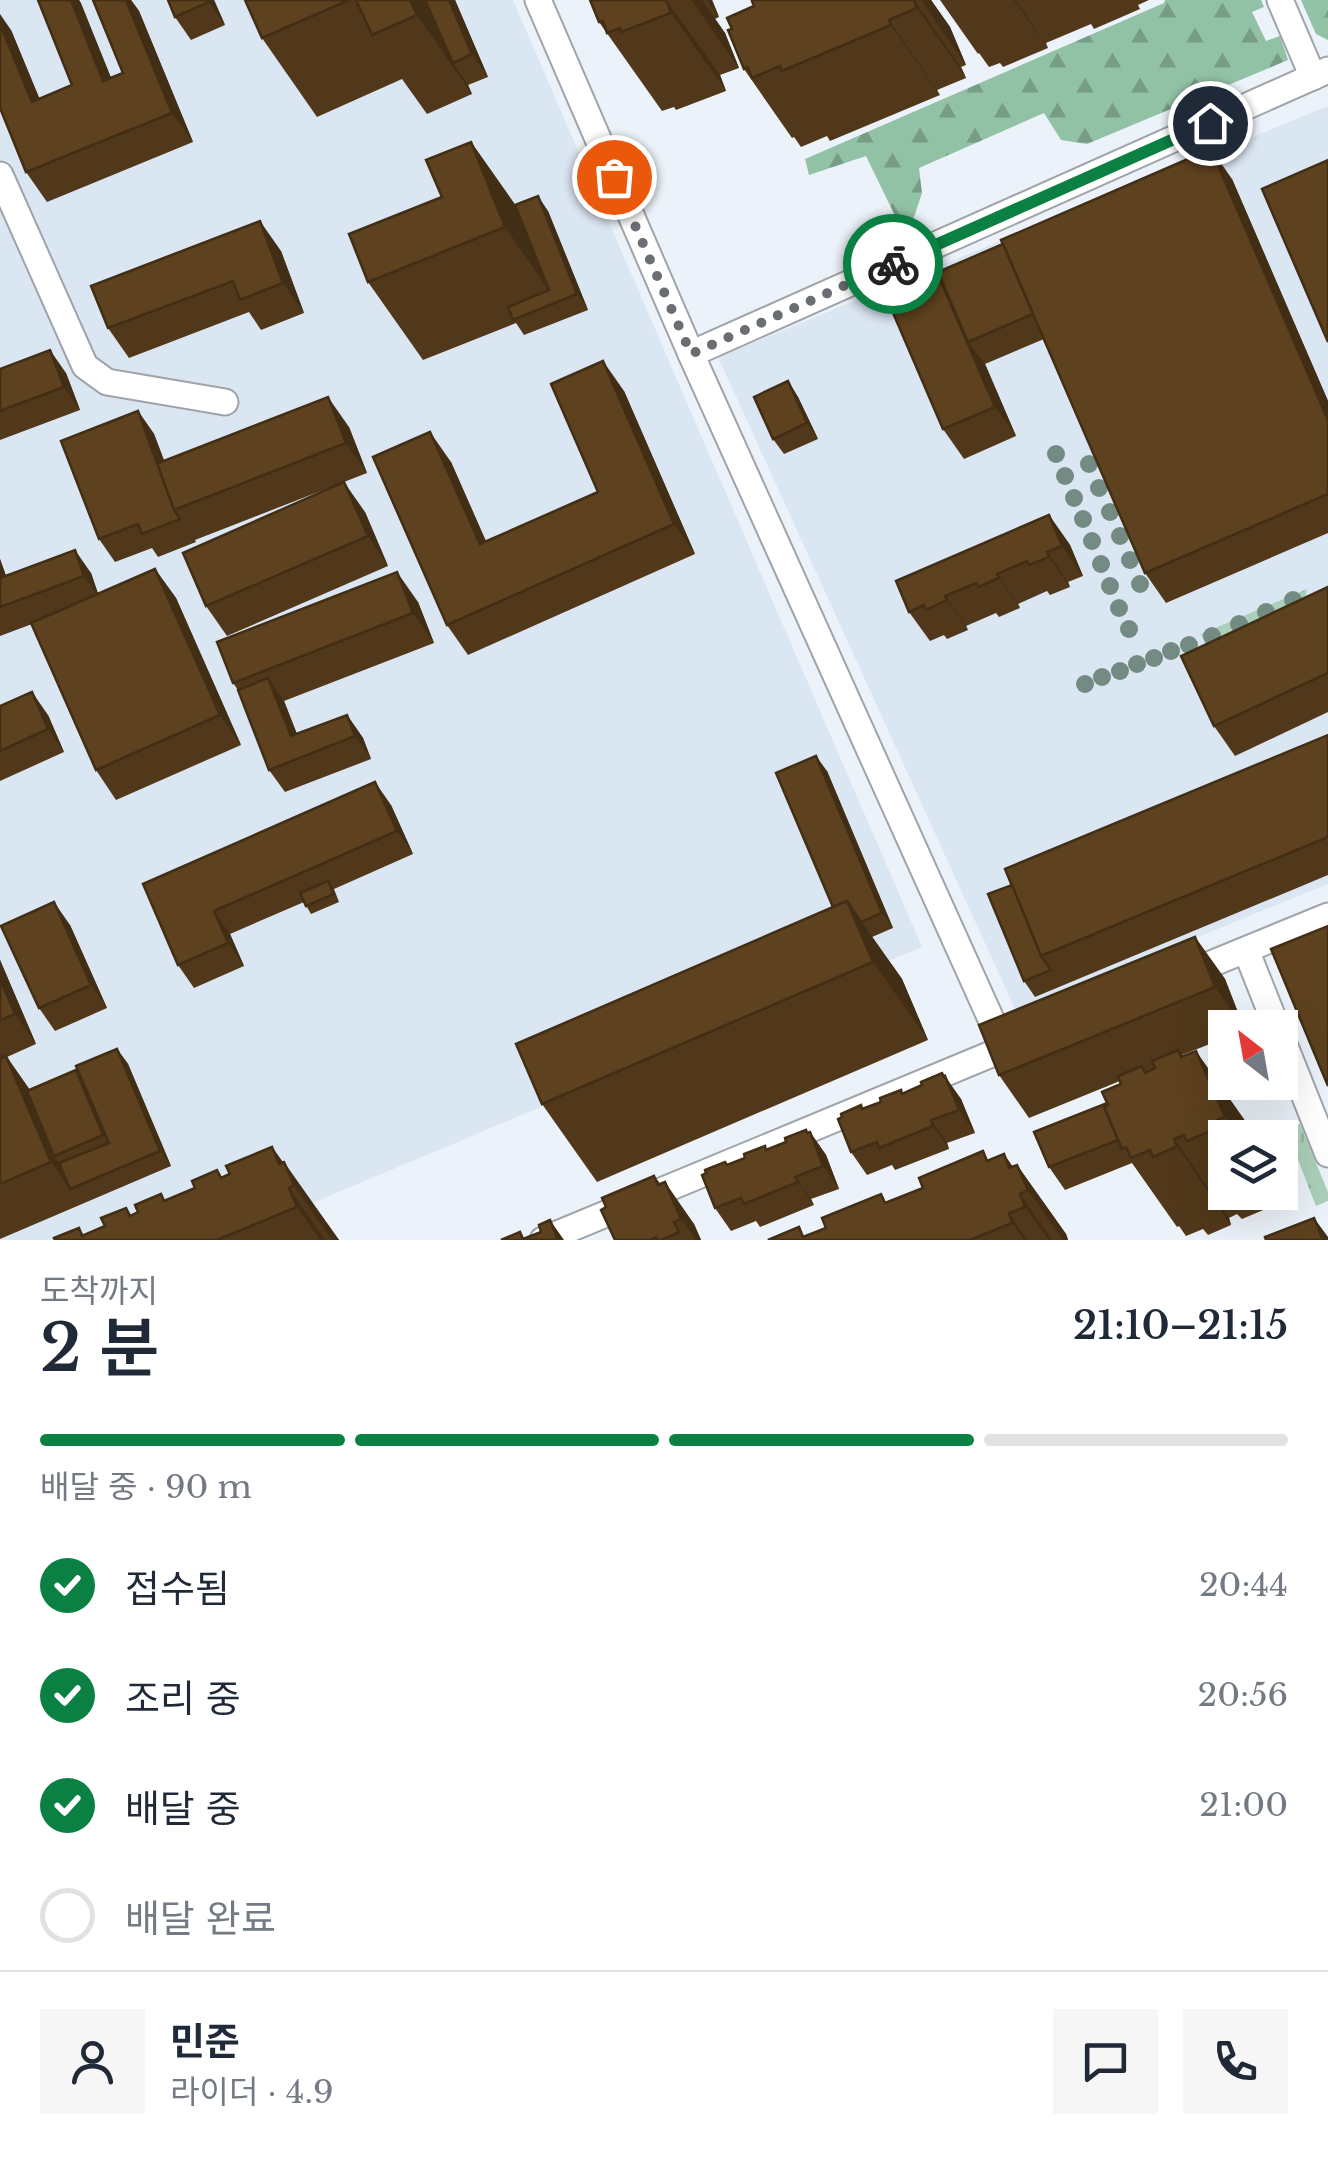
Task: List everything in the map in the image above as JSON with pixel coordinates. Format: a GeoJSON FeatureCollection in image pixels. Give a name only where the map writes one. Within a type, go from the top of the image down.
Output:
{"type":"FeatureCollection","features":[{"type":"Feature","properties":{"kind":"street"},"geometry":{"type":"LineString","coordinates":[[538,0],[691,354],[1004,1048]]}},
{"type":"Feature","properties":{"kind":"street"},"geometry":{"type":"LineString","coordinates":[[691,354],[1321,73],[1280,0]]}},
{"type":"Feature","properties":{"kind":"street"},"geometry":{"type":"LineString","coordinates":[[0,175],[84,366],[107,382],[224,402]]}},
{"type":"Feature","properties":{"kind":"street"},"geometry":{"type":"LineString","coordinates":[[1160,985],[1328,916]]}},
{"type":"Feature","properties":{"kind":"street"},"geometry":{"type":"LineString","coordinates":[[1246,950],[1270,1010]]}},
{"type":"Feature","properties":{"kind":"street"},"geometry":{"type":"LineString","coordinates":[[543,1240],[1039,1034]]}},
{"type":"Feature","properties":{"kind":"street"},"geometry":{"type":"LineString","coordinates":[[1298,1079],[1328,1154]]}},
{"type":"Feature","properties":{"kind":"shaded area"},"geometry":{"type":"Polygon","coordinates":[[[0,0],[513,0],[922,947],[224,1240],[0,1240],[0,0]]]}},
{"type":"Feature","properties":{"kind":"shaded area"},"geometry":{"type":"Polygon","coordinates":[[[1328,106],[1328,884],[1016,1011],[718,357],[1328,106]]]}},
{"type":"Feature","properties":{"kind":"green space"},"geometry":{"type":"Polygon","coordinates":[[[1165,0],[1261,0],[1264,7],[1252,12],[1266,41],[1280,36],[1288,60],[1087,144],[1061,140],[1044,113],[919,168],[922,193],[913,220],[897,220],[866,156],[809,175],[805,159],[1165,0]]]}},
{"type":"Feature","properties":{"kind":"green space"},"geometry":{"type":"Polygon","coordinates":[[[1301,0],[1328,0],[1328,40],[1316,34],[1301,0]]]}},
{"type":"Feature","properties":{"kind":"green space"},"geometry":{"type":"Polygon","coordinates":[[[1307,589],[1301,618],[1210,656],[1201,634],[1307,589]]]}},
{"type":"Feature","properties":{"kind":"green space"},"geometry":{"type":"Polygon","coordinates":[[[1298,1125],[1328,1192],[1328,1201],[1316,1206],[1298,1160],[1298,1125]]]}},
{"type":"Feature","properties":{"kind":"building"},"geometry":{"type":"Polygon","coordinates":[[[38,0],[71,0],[103,81],[123,73],[93,0],[126,0],[172,113],[26,172],[0,108],[0,24],[32,102],[72,85],[38,0]]]}},
{"type":"Feature","properties":{"kind":"building"},"geometry":{"type":"Polygon","coordinates":[[[168,0],[208,0],[209,2],[175,17],[168,0]]]}},
{"type":"Feature","properties":{"kind":"building"},"geometry":{"type":"Polygon","coordinates":[[[245,0],[349,0],[262,38],[245,0]]]}},
{"type":"Feature","properties":{"kind":"building"},"geometry":{"type":"Polygon","coordinates":[[[356,0],[410,0],[417,15],[372,35],[356,0]]]}},
{"type":"Feature","properties":{"kind":"building"},"geometry":{"type":"Polygon","coordinates":[[[425,0],[449,0],[472,54],[453,63],[425,0]]]}},
{"type":"Feature","properties":{"kind":"building"},"geometry":{"type":"Polygon","coordinates":[[[590,0],[666,0],[671,13],[621,32],[620,28],[607,33],[590,0]]]}},
{"type":"Feature","properties":{"kind":"building"},"geometry":{"type":"Polygon","coordinates":[[[754,0],[914,0],[917,8],[889,20],[891,25],[782,71],[780,66],[752,78],[748,67],[744,69],[727,18],[754,6],[754,0]]]}},
{"type":"Feature","properties":{"kind":"building"},"geometry":{"type":"Polygon","coordinates":[[[471,142],[505,227],[368,282],[349,234],[442,197],[426,160],[471,142]]]}},
{"type":"Feature","properties":{"kind":"building"},"geometry":{"type":"Polygon","coordinates":[[[1211,149],[1328,420],[1328,494],[1145,573],[1001,240],[1211,149]]]}},
{"type":"Feature","properties":{"kind":"building"},"geometry":{"type":"Polygon","coordinates":[[[1328,160],[1328,342],[1262,189],[1328,160]]]}},
{"type":"Feature","properties":{"kind":"building"},"geometry":{"type":"Polygon","coordinates":[[[538,196],[577,294],[513,320],[508,307],[549,290],[515,205],[538,196]]]}},
{"type":"Feature","properties":{"kind":"building"},"geometry":{"type":"Polygon","coordinates":[[[260,221],[283,283],[240,300],[233,281],[108,328],[91,286],[260,221]]]}},
{"type":"Feature","properties":{"kind":"building"},"geometry":{"type":"Polygon","coordinates":[[[924,242],[995,407],[943,429],[872,264],[924,242]]]}},
{"type":"Feature","properties":{"kind":"building"},"geometry":{"type":"Polygon","coordinates":[[[1003,244],[1033,314],[968,342],[938,272],[1003,244]]]}},
{"type":"Feature","properties":{"kind":"building"},"geometry":{"type":"Polygon","coordinates":[[[50,350],[64,387],[0,411],[0,369],[50,350]]]}},
{"type":"Feature","properties":{"kind":"building"},"geometry":{"type":"Polygon","coordinates":[[[603,361],[674,524],[447,625],[373,457],[430,432],[480,544],[598,492],[551,384],[603,361]]]}},
{"type":"Feature","properties":{"kind":"building"},"geometry":{"type":"Polygon","coordinates":[[[788,381],[807,423],[773,439],[754,397],[788,381]]]}},
{"type":"Feature","properties":{"kind":"building"},"geometry":{"type":"Polygon","coordinates":[[[328,397],[346,443],[174,510],[156,464],[328,397]]]}},
{"type":"Feature","properties":{"kind":"building"},"geometry":{"type":"Polygon","coordinates":[[[138,411],[180,519],[142,534],[138,524],[99,539],[61,441],[138,411]]]}},
{"type":"Feature","properties":{"kind":"building"},"geometry":{"type":"Polygon","coordinates":[[[344,482],[368,536],[206,606],[183,553],[344,482]]]}},
{"type":"Feature","properties":{"kind":"building"},"geometry":{"type":"Polygon","coordinates":[[[1049,515],[1062,546],[1047,552],[1049,557],[1029,565],[1027,561],[978,587],[976,583],[945,596],[947,600],[926,610],[924,605],[909,612],[896,581],[1049,515]]]}},
{"type":"Feature","properties":{"kind":"building"},"geometry":{"type":"Polygon","coordinates":[[[75,550],[84,576],[0,607],[0,578],[75,550]]]}},
{"type":"Feature","properties":{"kind":"building"},"geometry":{"type":"Polygon","coordinates":[[[155,569],[220,715],[96,770],[31,623],[155,569]]]}},
{"type":"Feature","properties":{"kind":"building"},"geometry":{"type":"Polygon","coordinates":[[[397,572],[413,613],[233,683],[217,642],[397,572]]]}},
{"type":"Feature","properties":{"kind":"building"},"geometry":{"type":"Polygon","coordinates":[[[1328,587],[1328,673],[1214,726],[1181,656],[1328,587]]]}},
{"type":"Feature","properties":{"kind":"building"},"geometry":{"type":"Polygon","coordinates":[[[268,678],[291,736],[347,715],[355,736],[269,770],[238,690],[268,678]]]}},
{"type":"Feature","properties":{"kind":"building"},"geometry":{"type":"Polygon","coordinates":[[[32,692],[48,729],[0,751],[0,706],[32,692]]]}},
{"type":"Feature","properties":{"kind":"building"},"geometry":{"type":"Polygon","coordinates":[[[1328,735],[1328,837],[1041,956],[1005,869],[1328,735]]]}},
{"type":"Feature","properties":{"kind":"building"},"geometry":{"type":"Polygon","coordinates":[[[816,756],[882,913],[861,922],[847,901],[833,907],[776,773],[816,756]]]}},
{"type":"Feature","properties":{"kind":"building"},"geometry":{"type":"Polygon","coordinates":[[[375,782],[397,831],[214,911],[228,943],[178,965],[143,884],[375,782]]]}},
{"type":"Feature","properties":{"kind":"building"},"geometry":{"type":"Polygon","coordinates":[[[328,881],[334,894],[306,906],[300,893],[328,881]]]}},
{"type":"Feature","properties":{"kind":"building"},"geometry":{"type":"Polygon","coordinates":[[[1012,885],[1041,956],[1051,970],[1024,981],[988,894],[1012,885]]]}},
{"type":"Feature","properties":{"kind":"building"},"geometry":{"type":"Polygon","coordinates":[[[847,901],[873,962],[542,1104],[516,1044],[847,901]]]}},
{"type":"Feature","properties":{"kind":"building"},"geometry":{"type":"Polygon","coordinates":[[[54,902],[91,985],[39,1008],[1,926],[54,902]]]}},
{"type":"Feature","properties":{"kind":"building"},"geometry":{"type":"Polygon","coordinates":[[[1328,926],[1328,1086],[1298,1010],[1271,949],[1328,926]]]}},
{"type":"Feature","properties":{"kind":"building"},"geometry":{"type":"Polygon","coordinates":[[[1195,937],[1215,987],[999,1075],[979,1025],[1195,937]]]}},
{"type":"Feature","properties":{"kind":"building"},"geometry":{"type":"Polygon","coordinates":[[[0,979],[15,1014],[0,1020],[0,979]]]}},
{"type":"Feature","properties":{"kind":"building"},"geometry":{"type":"Polygon","coordinates":[[[117,1049],[160,1151],[70,1189],[59,1163],[109,1143],[76,1066],[117,1049]]]}},
{"type":"Feature","properties":{"kind":"building"},"geometry":{"type":"Polygon","coordinates":[[[1178,1050],[1181,1057],[1196,1051],[1208,1078],[1208,1100],[1218,1100],[1225,1117],[1208,1120],[1208,1132],[1187,1141],[1184,1135],[1174,1139],[1177,1146],[1153,1157],[1150,1150],[1131,1158],[1126,1147],[1122,1149],[1104,1107],[1108,1105],[1102,1092],[1121,1084],[1118,1076],[1142,1066],[1145,1073],[1155,1068],[1152,1061],[1178,1050]]]}},
{"type":"Feature","properties":{"kind":"building"},"geometry":{"type":"Polygon","coordinates":[[[6,1056],[51,1162],[0,1184],[0,1059],[6,1056]]]}},
{"type":"Feature","properties":{"kind":"building"},"geometry":{"type":"Polygon","coordinates":[[[76,1070],[103,1135],[54,1156],[27,1091],[76,1070]]]}},
{"type":"Feature","properties":{"kind":"building"},"geometry":{"type":"Polygon","coordinates":[[[942,1073],[959,1110],[931,1120],[933,1126],[879,1148],[877,1142],[851,1152],[838,1119],[841,1114],[881,1102],[880,1098],[901,1090],[902,1094],[942,1073]]]}},
{"type":"Feature","properties":{"kind":"building"},"geometry":{"type":"Polygon","coordinates":[[[1107,1103],[1104,1107],[1118,1140],[1049,1167],[1034,1132],[1107,1103]]]}},
{"type":"Feature","properties":{"kind":"building"},"geometry":{"type":"Polygon","coordinates":[[[806,1130],[823,1166],[795,1177],[798,1182],[744,1204],[741,1198],[715,1208],[702,1175],[705,1170],[745,1158],[744,1154],[765,1146],[766,1150],[806,1130]]]}},
{"type":"Feature","properties":{"kind":"building"},"geometry":{"type":"Polygon","coordinates":[[[272,1147],[294,1185],[289,1188],[297,1207],[217,1240],[54,1238],[79,1228],[82,1236],[105,1226],[101,1218],[126,1208],[130,1216],[138,1212],[135,1205],[161,1194],[164,1201],[195,1188],[192,1181],[217,1170],[221,1178],[230,1174],[226,1166],[272,1147]]]}},
{"type":"Feature","properties":{"kind":"building"},"geometry":{"type":"Polygon","coordinates":[[[983,1151],[987,1161],[1004,1154],[1009,1168],[1017,1165],[1028,1190],[1020,1194],[1025,1207],[1009,1213],[1012,1223],[970,1240],[768,1240],[799,1227],[803,1237],[826,1228],[822,1218],[881,1194],[885,1203],[923,1188],[919,1178],[983,1151]]]}},
{"type":"Feature","properties":{"kind":"building"},"geometry":{"type":"Polygon","coordinates":[[[654,1176],[658,1185],[665,1182],[681,1219],[674,1222],[679,1232],[662,1240],[615,1240],[601,1210],[606,1207],[602,1198],[654,1176]]]}},
{"type":"Feature","properties":{"kind":"building"},"geometry":{"type":"Polygon","coordinates":[[[1314,1218],[1323,1240],[1266,1240],[1265,1237],[1314,1218]]]}},
{"type":"Feature","properties":{"kind":"building"},"geometry":{"type":"Polygon","coordinates":[[[550,1220],[558,1240],[501,1240],[520,1232],[523,1239],[541,1232],[539,1225],[550,1220]]]}},
{"type":"Feature","properties":{"kind":"way so far"},"geometry":{"type":"LineString","coordinates":[[614,177],[691,354],[893,264]]}},
{"type":"Feature","properties":{"kind":"route"},"geometry":{"type":"LineString","coordinates":[[893,264],[1210,123]]}}]}
